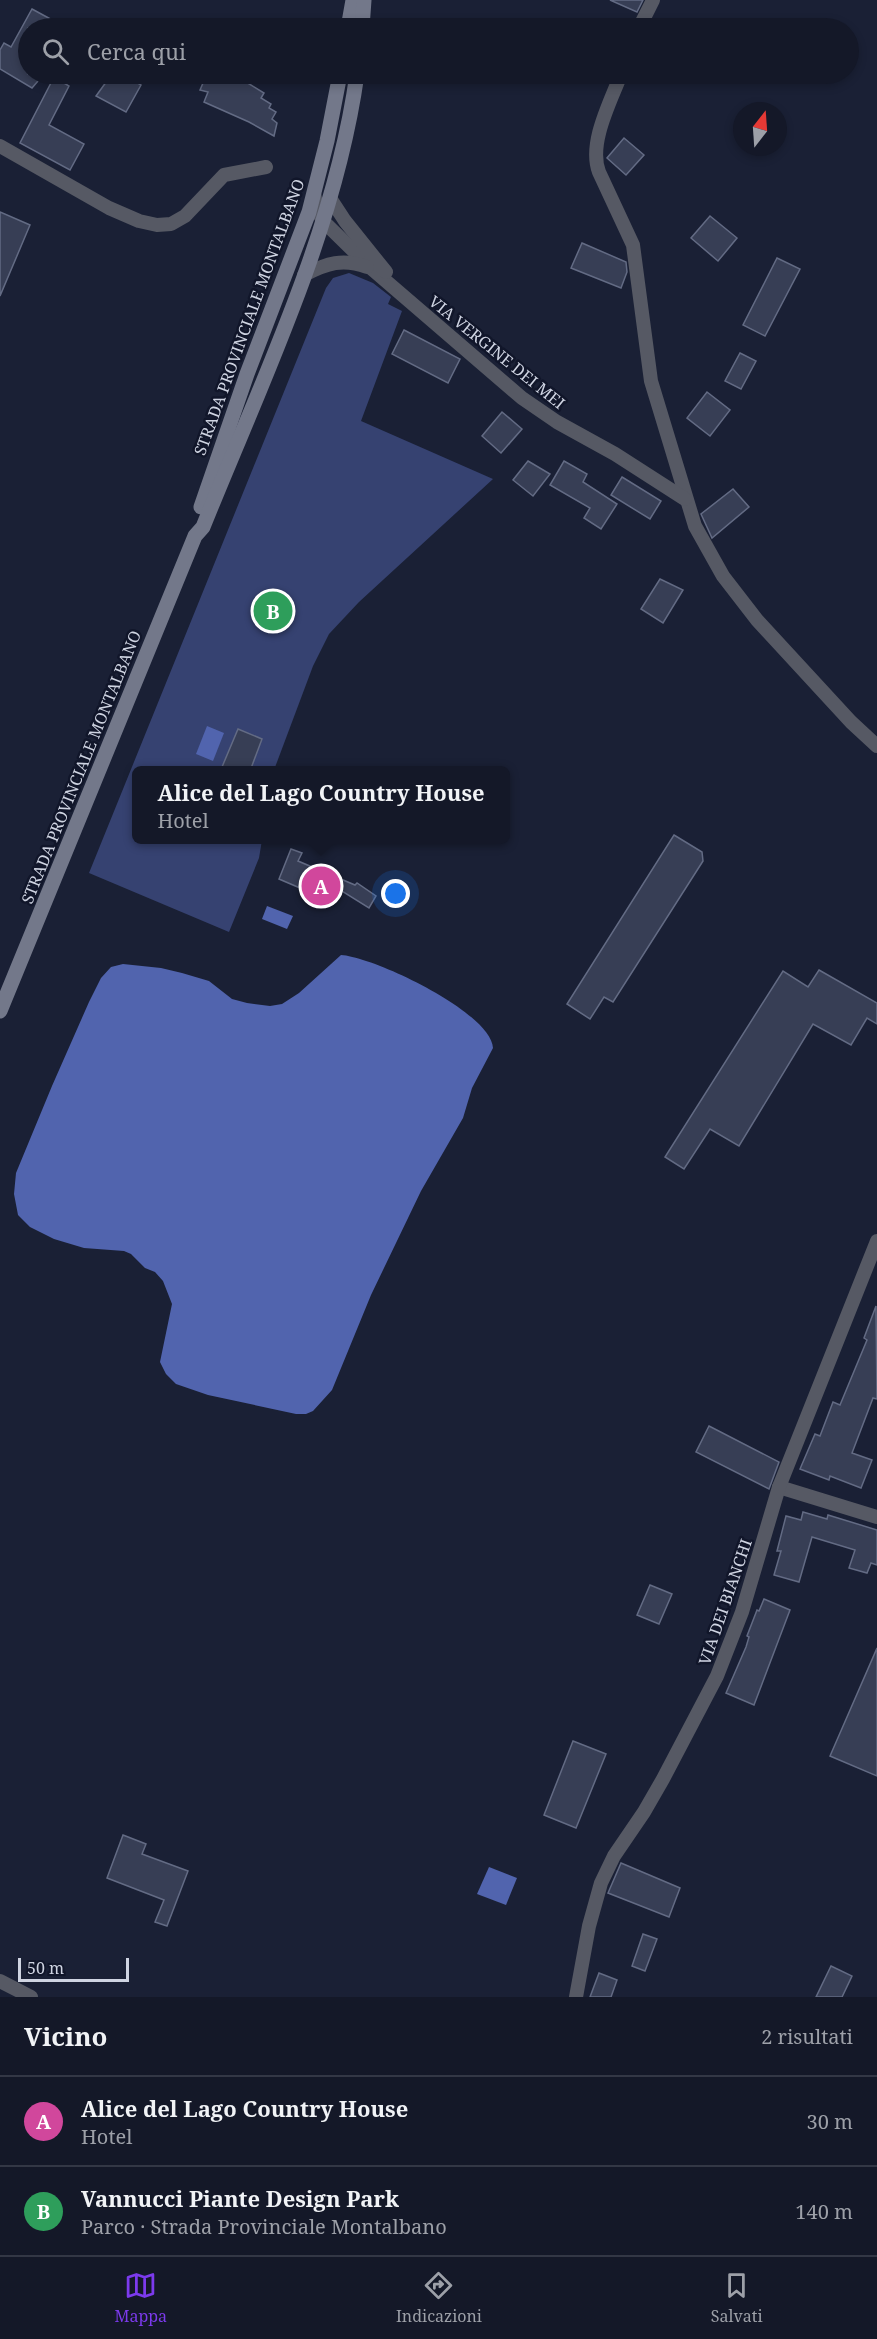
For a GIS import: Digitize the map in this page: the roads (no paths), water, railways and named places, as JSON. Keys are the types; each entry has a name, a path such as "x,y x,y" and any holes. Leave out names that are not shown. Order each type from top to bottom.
{"main road":[{"path":"350,18 353,0"},
{"path":"363,18 364,0"},
{"name":"STRADA PROVINCIALE MONTALBANO","path":"195,536 194,528 198,513 250,365 294,255 314,193 338,84"},
{"name":"STRADA PROVINCIALE MONTALBANO","path":"0,1011 195,536 203,527 304,275 330,198 355,84"}],"street":[{"path":"644,18 653,0"},
{"path":"617,84 599,134 596,160 633,245 651,381 691,519 708,552 736,595 836,705 877,746"},
{"path":"0,146 109,208 139,221 157,225 171,224 185,216 224,175 266,167"},
{"name":"VIA VERGINE DEI MEI","path":"314,193 317,210 323,221 372,269 535,408 685,499"},
{"name":"VIA VERGINE DEI MEI","path":"330,198 352,230 412,304"},
{"name":"VIA VERGINE DEI MEI","path":"304,275 335,262 357,263 372,269"},
{"name":"VIA DEI BIANCHI","path":"576,1997 589,1926 601,1882 614,1856 663,1779 717,1676 742,1612 779,1487 877,1241"},
{"path":"779,1487 877,1517"},
{"path":"0,1981 31,1997"}],"place":[{"name":"Vannucci Piante Design Park","path":"273,611"},
{"name":"Alice del Lago Country House","path":"321,886"}]}
